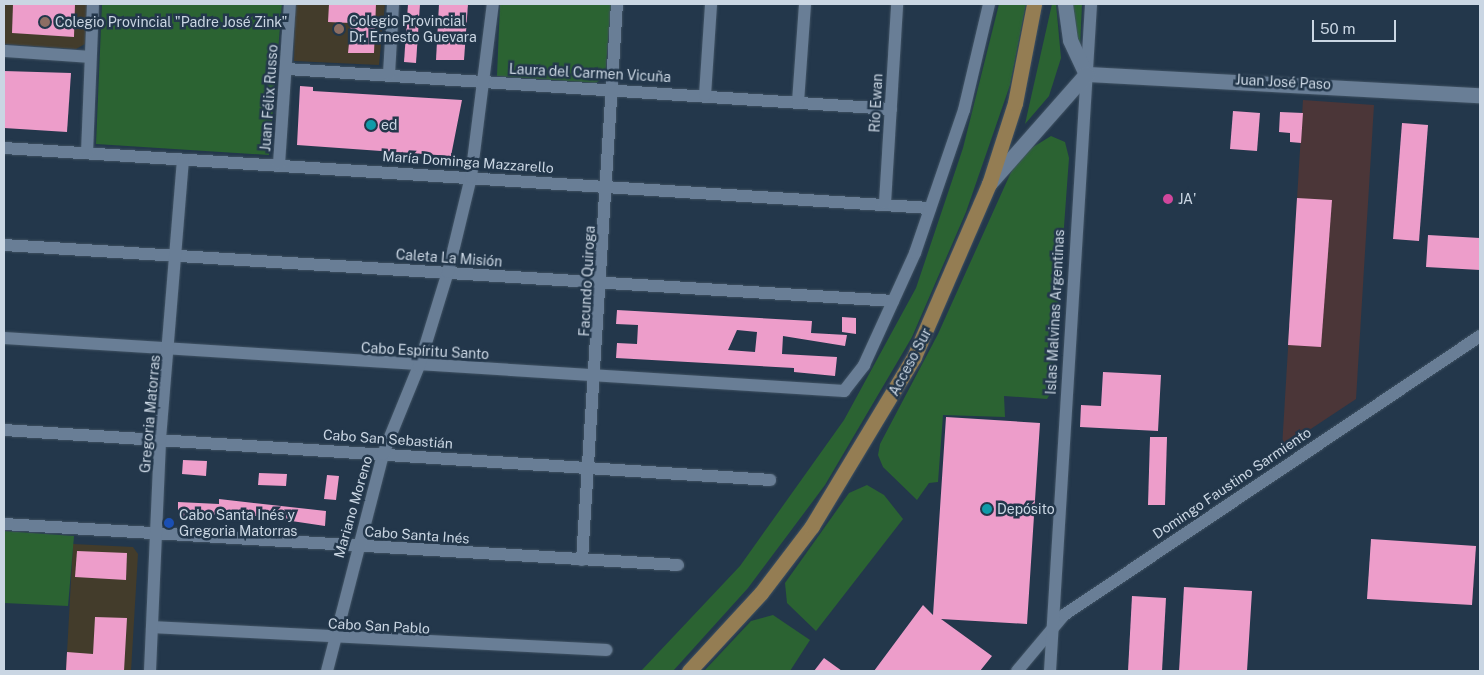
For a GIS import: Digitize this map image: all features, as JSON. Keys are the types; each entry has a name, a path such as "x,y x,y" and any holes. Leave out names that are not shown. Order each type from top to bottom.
{"main road":[{"name":"Acceso Sur","path":"690,671 786,562 861,452 937,311 989,184 1015,103 1034,4"}],"street":[{"path":"87,153 89,57 93,4"},
{"name":"Juan Félix Russo","path":"279,164 290,4"},
{"path":"389,74 393,4"},
{"name":"Mariano Moreno","path":"327,671 357,546 383,454 419,366 448,272 471,177 493,4"},
{"name":"Facundo Quiroga","path":"582,560 585,466 597,374 603,282 617,4"},
{"path":"705,95 711,4"},
{"path":"798,102 805,4"},
{"name":"Río Ewan","path":"885,203 897,4"},
{"path":"893,301 930,208 964,110 990,4"},
{"path":"989,184 1086,74 1070,40 1065,4"},
{"name":"Islas Malvinas Argentinas","path":"1050,671 1056,622 1052,610 1091,4"},
{"path":"4,51 89,57"},
{"name":"Laura del Carmen Vicuña","path":"287,69 389,74 891,109"},
{"name":"Juan José Paso","path":"1086,74 1480,95"},
{"name":"María Dominga Mazzarello","path":"4,148 885,203 930,208"},
{"name":"Gregoria Matorras","path":"150,671 158,534 160,439 171,349 183,160"},
{"name":"Caleta La Misión","path":"4,245 893,301"},
{"name":"Cabo Espíritu Santo","path":"4,338 419,366 597,374 844,391 864,365 893,301"},
{"name":"Domingo Faustino Sarmiento","path":"1017,671 1056,622 1480,336"},
{"name":"Cabo San Sebastián","path":"4,430 585,466 770,480"},
{"name":"Cabo Santa Inés","path":"4,524 678,565"},
{"name":"Cabo San Pablo","path":"152,627 333,640 606,650"}],"shaded area":[{"name":"Colegio Provincial \"Padre José Zink\"","path":"4,4 88,4 85,44 76,49 4,44"},
{"name":"Colegio Provincial Dr. Ernesto Guevara","path":"295,4 385,4 379,65 294,61"},
{"path":"1303,100 1374,105 1356,399 1282,448"},
{"path":"73,544 133,547 138,554 131,671 66,671"}],"green space":[{"path":"102,4 282,4 269,155 96,144"},
{"path":"500,4 611,4 605,78 595,83 497,76"},
{"path":"999,4 1026,4 1010,85 966,212 912,337 825,485 748,588 673,671 641,671 740,566 844,420 916,288 963,148"},
{"path":"1052,4 1056,4 1061,58 1049,96 1025,124"},
{"path":"1069,4 1082,4 1080,48"},
{"path":"1051,136 1065,142 1069,158 1052,391 1047,399 1004,396 1005,417 943,415 938,482 929,483 917,500 883,467 878,455 880,444 938,334 1012,170 1025,152"},
{"path":"867,485 884,495 903,519 816,631 787,603 785,583 849,493"},
{"path":"4,531 74,536 68,606 4,603"},
{"path":"773,615 810,640 790,671 704,671 751,621"}],"building":[{"path":"13,4 75,4 74,37 12,33"},
{"name":"Colegio Provincial Dr. Ernesto Guevara","path":"329,4 376,4 374,53 348,53 351,23 328,22"},
{"path":"408,4 420,4 416,63 404,62"},
{"path":"439,4 468,4 464,60 436,60"},
{"path":"4,71 71,73 67,132 4,128"},
{"path":"300,86 313,87 313,91 462,100 451,156 297,145"},
{"path":"1233,111 1260,113 1257,151 1230,149"},
{"path":"1280,112 1303,113 1301,143 1290,142 1290,133 1279,132"},
{"path":"1402,123 1428,125 1419,241 1393,239"},
{"path":"1297,198 1332,200 1321,347 1288,345"},
{"path":"1428,235 1480,238 1480,270 1426,267"},
{"path":"617,310 812,321 811,333 847,335 845,346 783,336 782,354 837,357 835,376 794,372 794,368 616,358 617,343 637,344 638,325 616,324","holes":["737,330 757,332 755,352 728,350"]},
{"path":"842,317 856,318 856,334 842,332"},
{"path":"1103,372 1161,375 1158,431 1080,427 1081,405 1101,406"},
{"name":"Depósito","path":"946,417 1040,423 1027,624 941,619 992,656 980,671 874,671 923,605 933,615"},
{"path":"1150,437 1167,437 1165,505 1148,505"},
{"path":"183,460 207,461 206,476 182,474"},
{"path":"259,473 287,474 286,486 258,485"},
{"path":"327,475 339,476 336,500 324,499"},
{"path":"219,499 326,511 325,526 258,516 178,518 178,502 219,504"},
{"path":"1371,539 1476,546 1472,605 1367,599"},
{"path":"77,551 127,553 126,580 75,577"},
{"path":"1184,587 1252,591 1247,671 1179,671"},
{"path":"1132,596 1166,598 1162,671 1128,671"},
{"path":"95,617 127,618 124,671 66,671 67,652 93,654"},
{"path":"824,658 842,671 814,671"}],"place":[{"name":"Colegio Provincial \"Padre José Zink\"","path":"45,22"},
{"name":"Colegio Provincial Dr. Ernesto Guevara","path":"339,29"},
{"name":"ed","path":"371,125"},
{"name":"JA'","path":"1168,199"},
{"name":"Depósito","path":"987,509"},
{"name":"Cabo Santa Inés y Gregoria Matorras","path":"169,523"}]}
